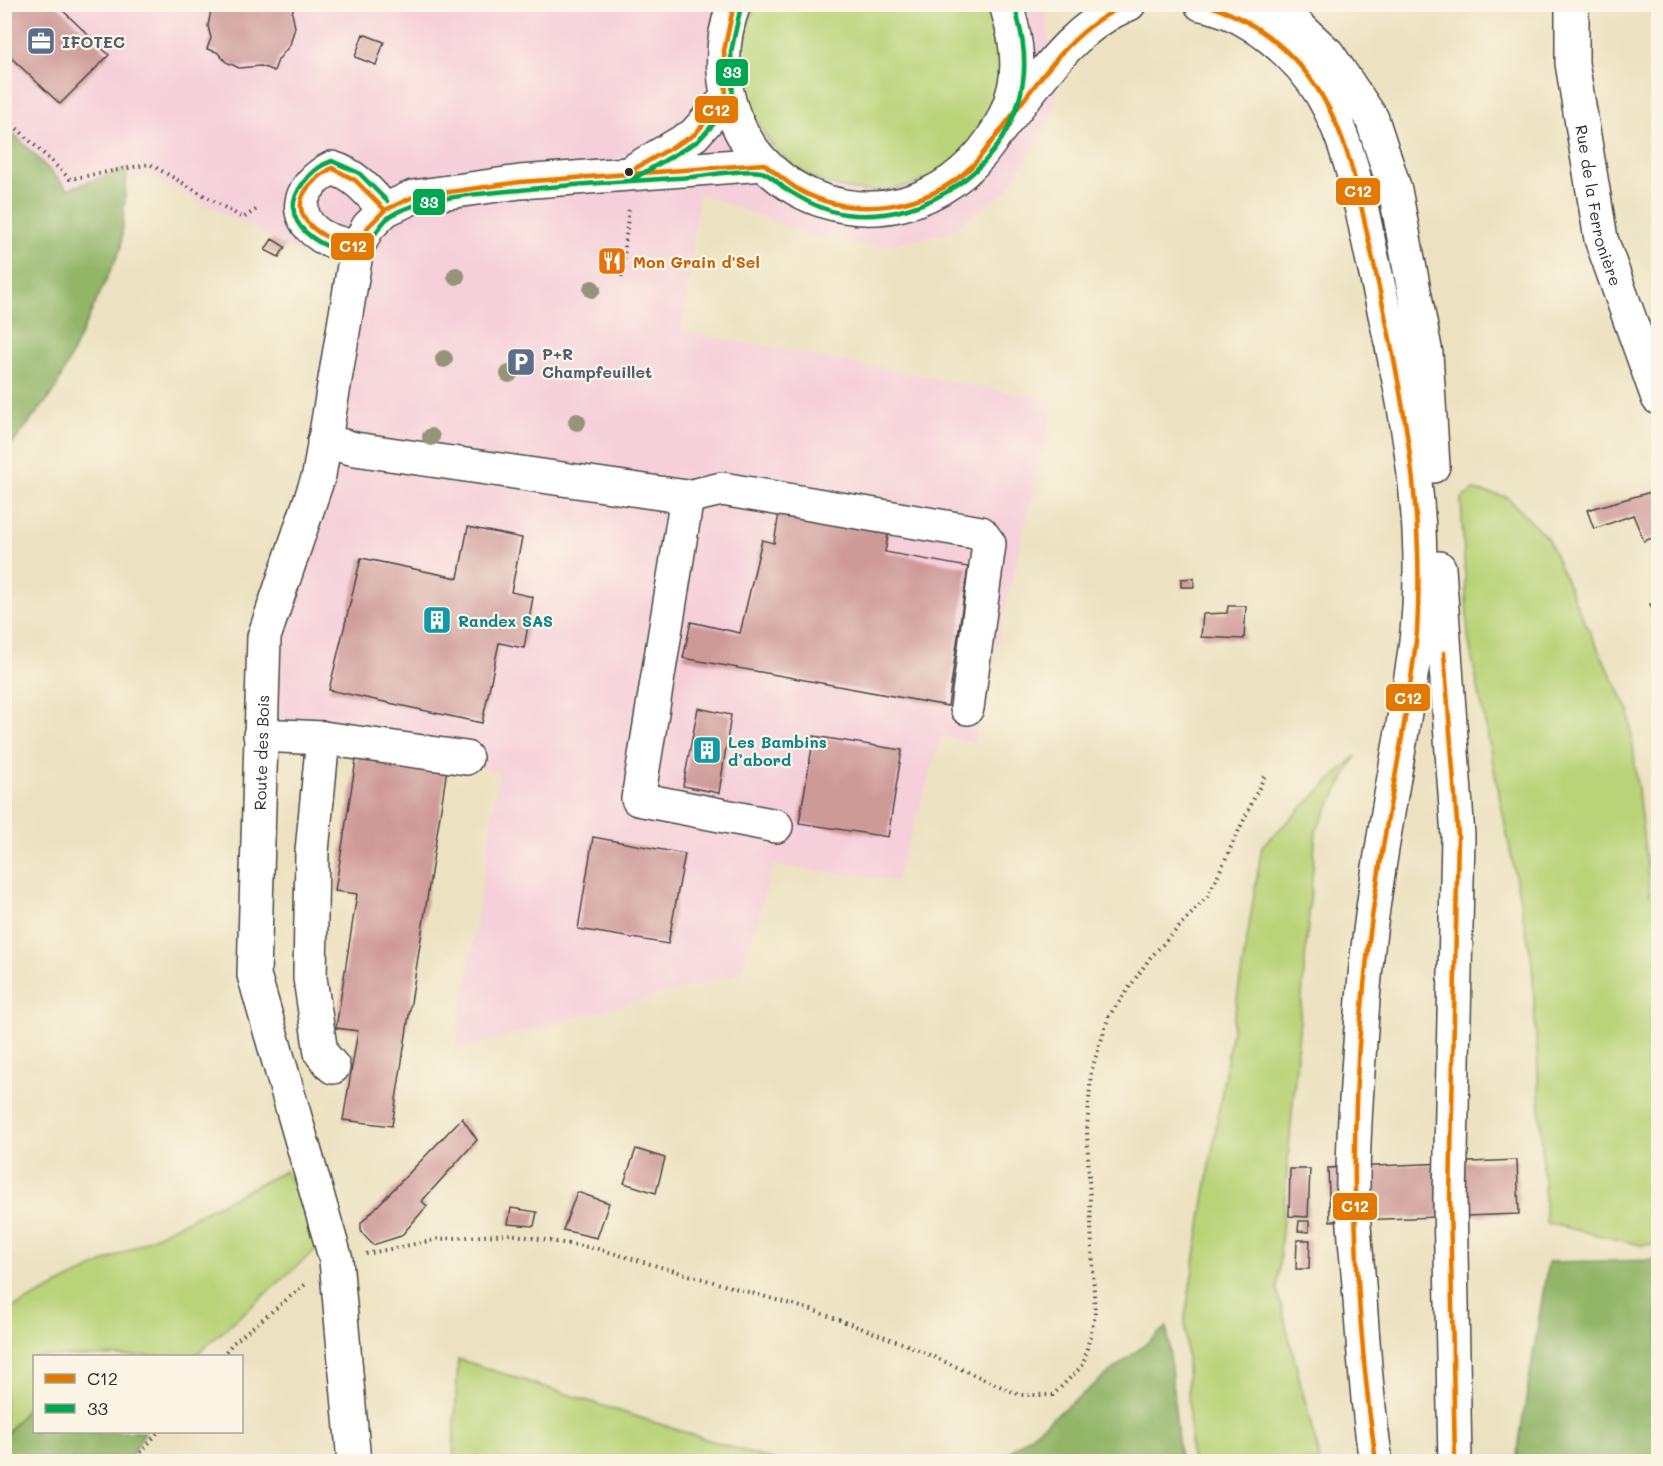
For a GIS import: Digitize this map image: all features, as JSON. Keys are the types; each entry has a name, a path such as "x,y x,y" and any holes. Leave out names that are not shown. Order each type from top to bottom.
{"main road":[{"path":"999,130 1015,88 1017,43 1006,4"},
{"path":"724,13 722,64 726,99 741,134 764,164 801,191 844,206 890,207 934,193 971,167 1064,50 1086,27 1110,12 1129,4"},
{"path":"1202,4 1213,6 1244,21 1274,42 1301,67 1339,129 1356,185 1398,370 1416,475 1420,560 1417,632 1371,930 1362,1010 1353,1199 1367,1401 1377,1461"},
{"path":"1263,4 1299,27 1328,54 1372,119 1395,190 1426,354 1446,698 1458,836 1450,1199 1455,1461"},
{"name":"Rue de la Ferronière","path":"1572,4 1572,63 1601,239 1659,398"},
{"path":"629,187 694,135 726,99"},
{"path":"386,210 360,182 347,172 332,168 310,185 302,198 301,212 308,226 323,238 357,248 368,227 386,210 413,197 470,187 629,187 764,164"},
{"name":"Route des Bois","path":"354,1461 336,1260 254,975 264,637 319,475 357,248"},
{"path":"324,441 356,449 687,497 722,489 981,533 989,544 967,708"},
{"path":"687,497 638,800 776,826"},
{"path":"260,735 323,738 466,758"},
{"path":"323,738 312,851 310,978 321,1053 333,1067"}],"path":[{"path":"4,116 70,179 150,164 243,218 259,208"},
{"path":"622,277 629,187"},
{"path":"223,1355 233,1343 336,1260 439,1239 510,1234 598,1249 815,1311 907,1345 1020,1395 1053,1395 1083,1365 1095,1316 1087,1131 1091,1072 1109,1016 1150,958 1208,896 1265,774"},
{"path":"134,1461 156,1433"}],"shaded area":[{"path":"4,5 1046,5 1056,109 1006,192 947,233 877,247 817,238 699,193 682,331 1054,401 974,743 942,736 896,881 774,865 741,973 456,1050 499,772 272,716 334,270 151,176 68,189 5,129","holes":["668,439 642,654 656,530"]}],"green space":[{"path":"757,5 987,5 997,30 1001,56 1000,75 987,121 962,155 928,179 888,190 847,189 807,175 774,147 751,106 747,94 743,68 744,42 751,16"},
{"path":"5,125 68,189 127,168 121,248 55,390 9,448 4,448"},
{"path":"1473,490 1507,497 1548,539 1578,608 1629,711 1650,896 1658,903 1658,1244 1641,1245 1546,1223 1532,961 1468,637 1461,499"},
{"path":"1356,756 1316,831 1277,1289 1320,1461 1191,1461 1185,1318 1262,846"},
{"path":"285,1171 329,1238 196,1355 33,1355 33,1405 29,1406 5,1435 5,1312"},
{"path":"1658,1260 1658,1461 1516,1461 1548,1262"},
{"path":"1167,1327 1180,1461 1001,1461 1002,1458"},
{"path":"458,1359 774,1461 453,1461"},
{"path":"33,1405 33,1433 144,1433 128,1461 5,1461 5,1436 29,1406"}],"building":[{"path":"4,4 56,4 109,55 60,104 4,51"},
{"path":"214,4 295,4 292,13 295,27 290,45 278,60 274,71 261,66 239,68 226,62 217,52 207,49 211,38 208,26"},
{"path":"363,34 384,42 376,65 355,57"},
{"path":"272,239 285,247 279,257 265,250"},
{"path":"1658,490 1658,536 1644,541 1633,515 1594,529 1587,510"},
{"path":"779,513 889,530 885,552 968,567 948,706 683,658 691,622 740,633 762,540 774,543"},
{"name":"Randex SAS","path":"468,527 522,538 511,592 533,597 524,648 499,643 482,723 329,690 361,558 458,578"},
{"path":"1194,578 1194,587 1181,587 1181,579"},
{"path":"1658,603 1658,621 1650,604"},
{"path":"1228,606 1246,606 1244,639 1201,637 1203,614 1227,613"},
{"name":"Les Bambins d’abord","path":"698,708 731,715 719,793 683,786"},
{"path":"814,736 902,750 888,837 799,823"},
{"path":"357,754 447,769 392,1126 343,1120 358,1031 336,1028 357,894 335,891"},
{"path":"593,837 685,854 668,944 578,929"},
{"path":"462,1118 477,1140 422,1201 427,1206 401,1236 373,1245 361,1232 361,1223"},
{"path":"636,1149 665,1158 656,1193 624,1183"},
{"path":"1517,1160 1519,1214 1330,1221 1328,1168"},
{"path":"1290,1169 1310,1169 1308,1217 1289,1216"},
{"path":"577,1192 609,1203 597,1238 563,1230"},
{"path":"511,1208 537,1212 534,1226 508,1224"},
{"path":"1299,1221 1309,1221 1309,1232 1298,1231"},
{"path":"1297,1240 1310,1240 1309,1269 1296,1269"}],"transit line":[{"name":"C12","path":"627,173 694,135 726,99 724,51 734,4"},
{"name":"33","path":"387,201 359,173 332,161 319,167 306,179 295,198 294,211 298,222 317,241 357,255 365,249 388,218 399,211 432,201 470,195 563,186 754,171 767,174 805,200 837,212 876,215 906,210 934,199 961,183 983,162 1002,138 1016,111 1024,71 1023,42 1014,4"},
{"name":"C12","path":"385,210 413,197 520,182 764,164 796,188 822,200 867,207 890,206 912,201 933,193 971,167 1055,60 1088,28 1128,4"},
{"name":"C12","path":"1203,4 1239,18 1271,38 1286,51 1311,80 1332,115 1348,155 1359,197 1393,353 1409,445 1417,537 1419,584 1417,632 1407,710 1374,902 1357,1072 1355,1137 1357,1267 1361,1332 1376,1462"},
{"name":"33","path":"633,179 698,141 733,103 731,52 741,6"},
{"name":"C12","path":"332,168 355,180 385,210 368,227 357,248 339,243 324,235 312,227 304,217 301,206 304,194 314,181 332,168"},
{"name":"C12","path":"1444,653 1458,836 1450,1199 1455,1462"}],"place":[{"name":"IFOTEC","path":"41,41"},
{"name":"Mon Grain d'Sel","path":"612,261"},
{"name":"P+R Champfeuillet","path":"521,362"},
{"name":"Randex SAS","path":"437,620"},
{"name":"Les Bambins d’abord","path":"707,750"}]}
